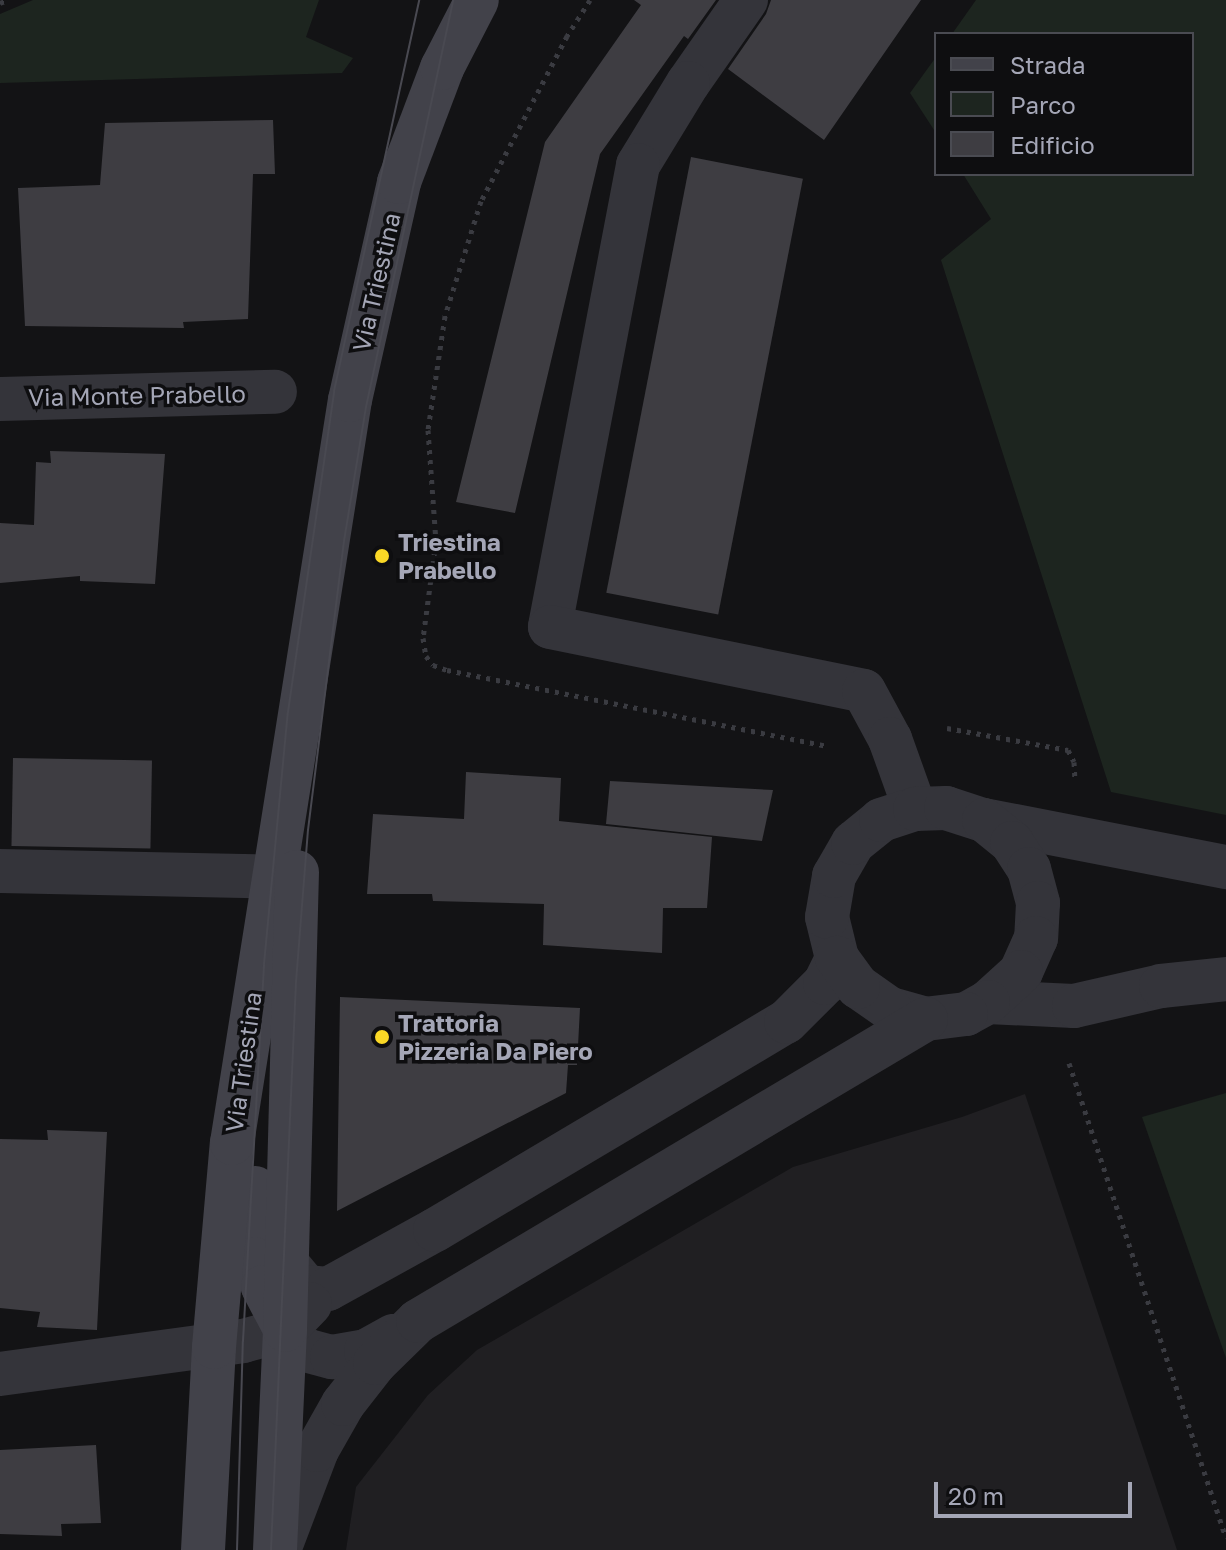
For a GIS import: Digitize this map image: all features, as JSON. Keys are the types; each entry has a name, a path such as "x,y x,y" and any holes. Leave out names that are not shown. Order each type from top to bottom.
{"street":[{"path":"746,0 688,83 638,165 550,627 864,691 885,726 915,809"},
{"name":"Via Triestina","path":"203,1550 214,1347 232,1143 248,1027 284,876 321,579 350,400 390,216 419,124 473,4"},
{"name":"Via Monte Prabello","path":"0,399 275,392"},
{"path":"984,820 1012,843 1029,869 1038,903 1036,938 1021,972 988,1002 966,1014 926,1019 890,1009 858,987 837,958 827,917 834,876 853,843 881,820 915,809 946,808 984,820 1226,867"},
{"path":"0,871 284,876"},
{"name":"Via Triestina","path":"277,1550 287,1264 284,876"},
{"path":"0,1374 214,1347 285,1330 323,1291 435,1230 786,1022 825,983 837,958"},
{"path":"988,1002 1074,1006 1161,986 1226,979"},
{"path":"248,1027 247,1056 259,1122 252,1247 257,1274 285,1330 311,1352 345,1357 366,1351 418,1321 926,1019"},
{"path":"287,1264 306,1287 323,1291"},
{"path":"277,1550 317,1450 343,1404 375,1363 418,1321"}],"path":[{"path":"0,3 8,0"},
{"path":"954,726 1068,750 1074,762 1075,781"},
{"path":"1069,1063 1226,1538"}],"shaded area":[{"path":"1025,1094 1177,1550 346,1550 356,1487 428,1395 477,1350 793,1167 962,1117"}],"green space":[{"path":"33,0 319,0 306,37 353,58 342,73 0,83 0,14"},
{"path":"976,0 1226,0 1226,815 1111,792 941,260 991,219 964,176 1194,176 1194,32 953,32"},
{"path":"934,60 934,130 910,93"},
{"path":"1226,1093 1226,1358 1142,1117"}],"building":[{"path":"634,0 716,0 688,39 684,36 600,154 515,513 456,502 545,142 641,5"},
{"path":"771,0 921,0 824,140 728,69 766,14"},
{"path":"273,120 275,174 253,174 248,319 183,322 184,328 25,326 18,188 100,185 105,123"},
{"path":"691,157 803,179 718,615 606,593"},
{"path":"50,451 165,454 155,584 80,581 80,576 0,583 0,523 34,525 36,462 51,463"},
{"path":"13,758 152,760 150,848 11,846"},
{"path":"466,772 561,778 559,821 712,837 707,908 663,908 662,953 543,945 544,904 433,901 432,894 367,894 373,814 464,819"},
{"path":"610,781 773,790 762,841 606,824"},
{"path":"340,997 580,1008 577,1065 568,1065 566,1093 337,1211"},
{"path":"47,1130 107,1132 97,1330 37,1327 40,1312 0,1308 0,1139 48,1140"},
{"path":"96,1445 101,1523 61,1524 62,1536 0,1534 0,1450"}],"tram line":[{"path":"237,1550 243,1341 264,964 288,712 334,391 419,0"},
{"path":"271,1550 296,982 308,830 344,541 366,407 453,0"}],"place":[{"name":"Triestina Prabello","path":"382,556"},
{"name":"Trattoria Pizzeria Da Piero","path":"382,1037"}]}
